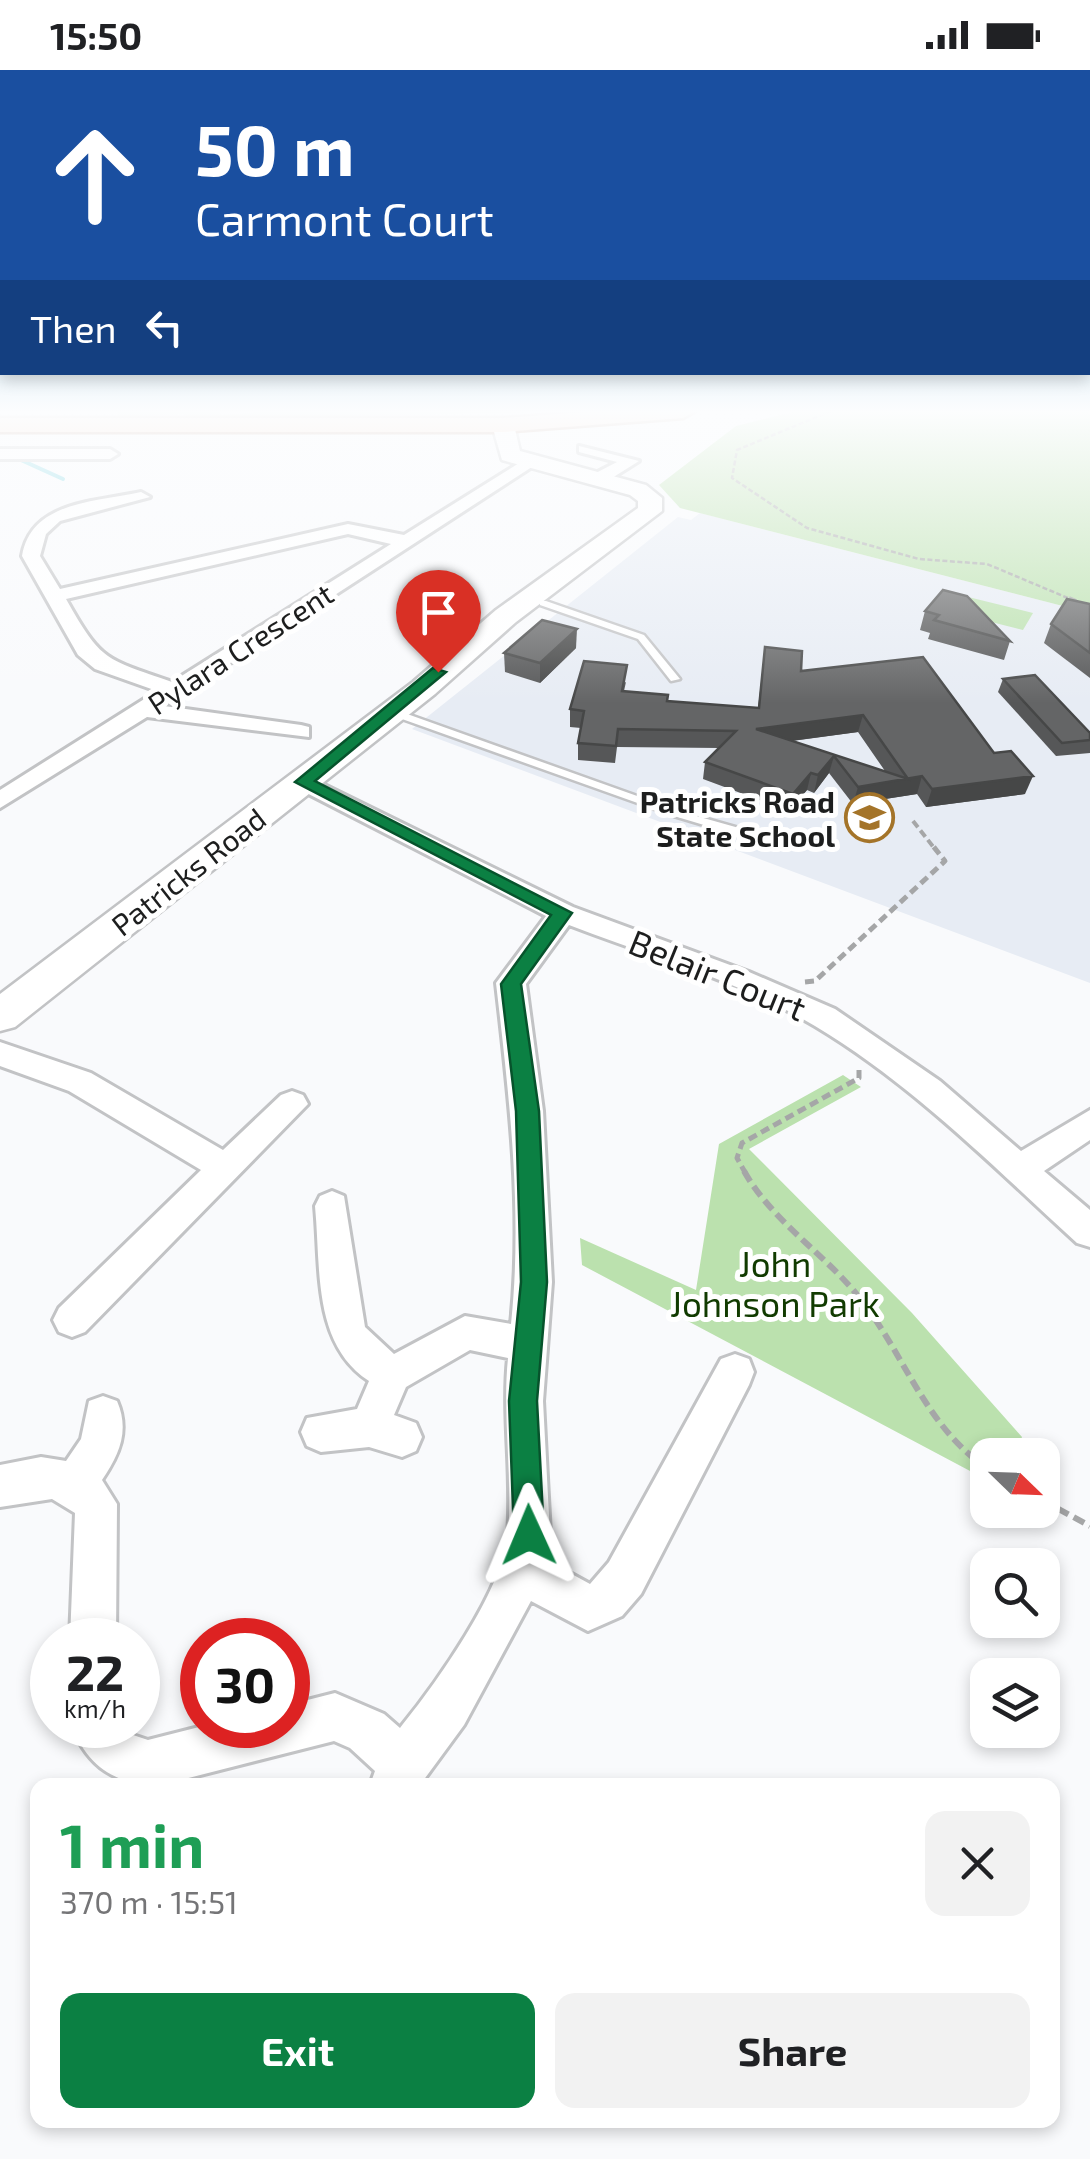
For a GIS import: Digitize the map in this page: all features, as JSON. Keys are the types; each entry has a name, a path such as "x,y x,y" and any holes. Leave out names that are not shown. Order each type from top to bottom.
{"main road":[{"name":"Patricks Road","path":"0,1016 424,688 506,616 604,547 650,508"},
{"name":"Patricks Road","path":"424,688 450,676 543,603 604,547"}],"street":[{"path":"85,508 43,524 32,541 31,556 85,651 104,664 175,690"},
{"name":"Pylara Crescent","path":"0,801 457,508"},
{"path":"55,596 348,529 405,541"},
{"path":"144,710 300,732"},
{"path":"0,774 26,784"},
{"name":"Belair Court","path":"304,782 563,913 788,998 870,1047 929,1090 1090,1232"},
{"path":"113,1748 118,1755 148,1764 335,1718 368,1731 398,1774 447,1708 522,1571 529,1535 523,1401 534,1282 527,1111 511,984 563,913"},
{"path":"0,1054 80,1082 226,1168"},
{"path":"72,1320 292,1104"},
{"path":"1019,1170 1090,1122"},
{"path":"332,1206 347,1334 367,1358 392,1374"},
{"path":"392,1374 416,1366 462,1334 474,1332 528,1346"},
{"path":"522,1571 588,1610 606,1600 625,1578 735,1372"},
{"path":"320,1432 386,1432 392,1374"},
{"path":"76,1482 101,1446 103,1414"},
{"path":"0,1486 46,1477 76,1482 96,1504 93,1618"}],"lane":[{"path":"543,603 642,637 675,679"},
{"path":"392,712 678,814 771,841 807,838"}],"path":[{"path":"777,508 806,528 919,558 987,564 1090,605"},
{"path":"815,982 944,861 914,822"},
{"path":"870,1047 858,1061 859,1078 742,1144 736,1158 788,1224 855,1292 924,1403 958,1448 970,1457"},
{"path":"1060,1510 1090,1526"}],"shaded area":[{"name":"Patricks Road State School","path":"700,513 1090,613 1090,983 412,729 678,517 691,520"}],"green space":[{"path":"682,508 1090,508 1090,613"},
{"path":"948,592 1033,613 1023,630 936,608"},
{"name":"John Johnson Park","path":"843,1075 861,1087 749,1149 912,1313 1022,1438 970,1438 970,1471 582,1265 580,1238 696,1290 719,1144"}],"building":[{"path":"943,590 967,596 1010,641 934,620 939,615 925,611"},
{"path":"1067,599 1090,604 1090,653 1051,624"},
{"path":"542,620 577,629 540,663 504,653"},
{"path":"765,647 802,651 801,671 923,657 994,753 1011,751 1033,776 932,789 922,776 908,778 863,715 756,729 907,779 858,787 834,756 818,775 811,773 793,794 705,762 736,731 618,729 616,746 578,743 584,711 570,709 584,661 627,665 622,691 668,695 667,701 759,708"},
{"path":"1035,675 1090,733 1090,740 1062,743 1003,679"}],"place":[{"name":"Patricks Road State School","path":"870,818"}],"route":[{"path":"438,672 424,688 304,782 563,913 511,984 527,1111 534,1282 523,1401 529,1535"}]}
